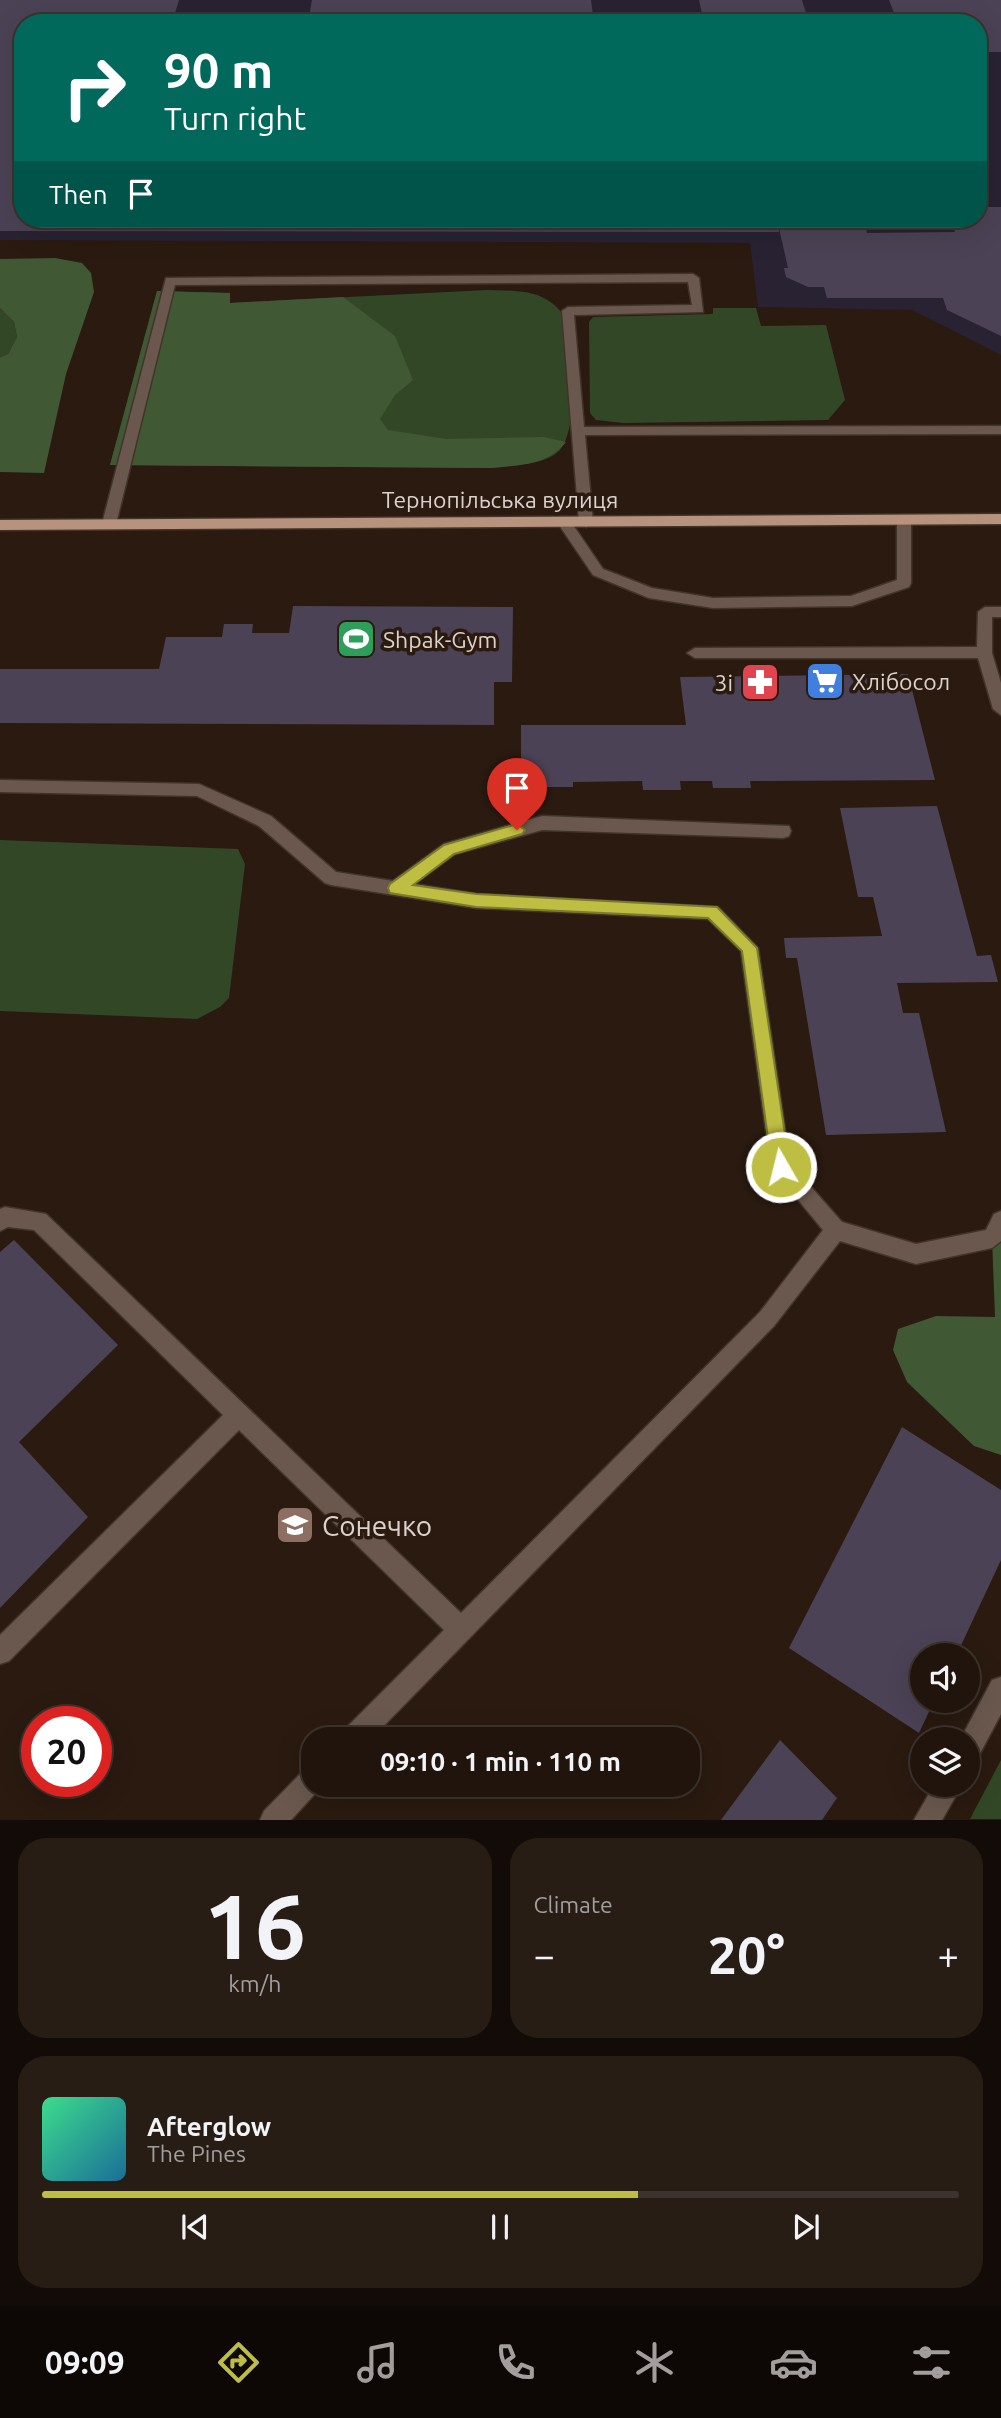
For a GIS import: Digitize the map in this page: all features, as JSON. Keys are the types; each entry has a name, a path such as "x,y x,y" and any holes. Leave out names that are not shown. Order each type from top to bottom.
{"main road":[{"name":"Тернопільська вулиця","path":"0,525 1001,519"}],"lane":[{"path":"109,524 170,281 566,296 699,309 693,278 566,296"},
{"path":"566,296 586,522"},
{"path":"579,431 1001,430"},
{"path":"564,522 598,572 649,593 713,603 852,601 904,583 904,520"},
{"path":"1001,612 985,612 984,653 1001,709"},
{"path":"695,653 984,653"},
{"path":"0,786 199,789 265,821 331,878 476,901 712,912 749,948 781,1167 836,1230 916,1254 992,1238 1001,1221"},
{"path":"396,888 450,849 542,823 783,831"},
{"path":"0,1221 5,1217 39,1221 461,1630"},
{"path":"365,1727 767,1319 836,1230"},
{"path":"0,1652 239,1415"},
{"path":"980,1728 1001,1689"},
{"path":"273,1819 301,1791"},
{"path":"927,1819 941,1797"}],"shaded area":[{"path":"0,0 1001,0 1001,355 912,310 758,307 750,243 0,240"}],"green space":[{"path":"55,258 82,263 91,273 94,292 66,374 44,473 0,472 0,357 8,354 17,337 14,322 0,308 0,259"},
{"path":"487,290 524,292 544,298 553,304 569,324 571,414 563,446 547,459 490,468 110,465 157,291 230,293 230,303"},
{"path":"157,291 230,293 230,303 343,297 395,336 413,380 395,395 380,419 388,430 446,439 544,437 566,442 541,460 490,468 110,465"},
{"path":"0,308 14,322 17,337 8,354 0,357"},
{"path":"713,308 756,308 761,326 826,325 845,400 828,420 623,423 596,420 590,413 589,322 593,317 713,314"},
{"path":"0,840 238,849 245,864 229,998 220,1007 197,1019 0,1011"},
{"path":"992,1238 1001,1238 1001,1455 974,1446 907,1382 893,1350 898,1329 936,1316 995,1317"},
{"path":"1001,1760 1001,1819 970,1819"}],"building":[{"path":"0,0 179,0 175,14 14,14 14,228 778,228 779,232 0,231"},
{"path":"312,0 591,0 593,14 310,14"},
{"path":"699,0 802,0 806,14 702,14"},
{"path":"889,0 1001,0 1001,52 987,52 987,14 894,14"},
{"path":"987,207 1001,207 1001,336 947,310 943,298 827,298 824,287 808,287 786,277 784,268 788,268 779,228 866,228 867,233 955,232 954,228 987,228"},
{"path":"293,606 513,607 512,682 494,682 494,725 0,723 0,669 159,669 166,637 222,637 224,624 253,624 252,633 289,633"},
{"path":"908,674 935,780 750,781 751,788 713,788 712,781 680,781 681,790 643,790 642,781 573,782 573,787 541,787 541,781 521,781 521,725 686,725 680,677"},
{"path":"937,806 977,956 991,955 998,982 897,983 903,1013 919,1013 946,1132 826,1135 797,958 786,958 784,938 882,936 873,897 858,897 840,808"},
{"path":"14,1240 118,1345 19,1442 88,1517 0,1608 0,1252"},
{"path":"902,1427 1001,1490 1001,1560 962,1643 910,1643 910,1713 928,1713 922,1727 910,1727 789,1648"},
{"path":"780,1740 837,1798 822,1820 721,1820"}],"place":[{"name":"Shpak-Gym","path":"356,639"},
{"name":"Хлібосол","path":"825,681"},
{"name":"3і","path":"760,682"},
{"name":"Сонечко","path":"295,1525"}],"route":[{"path":"517,830 450,849 396,888 476,901 712,912 749,948 781,1167"}]}
